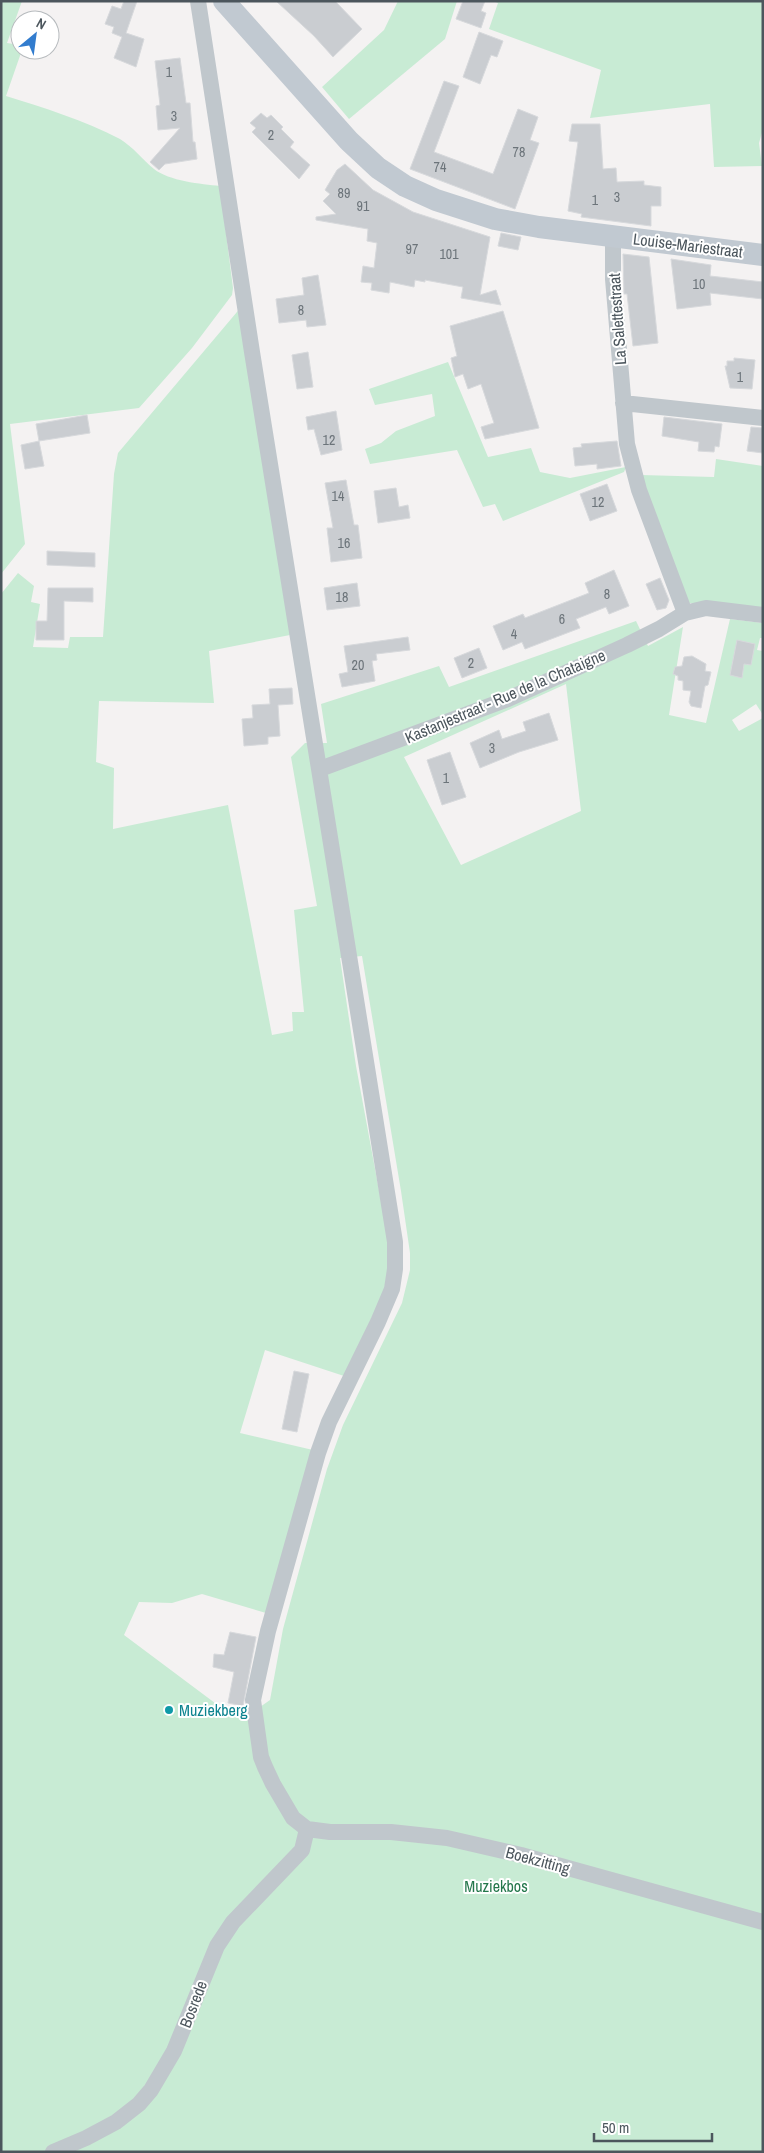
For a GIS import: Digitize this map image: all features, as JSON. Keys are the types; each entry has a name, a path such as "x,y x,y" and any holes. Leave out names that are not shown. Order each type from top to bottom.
{"main road":[{"name":"Louise-Mariestraat","path":"224,1 345,137 378,168 405,186 451,205 496,219 558,229 763,254"}],"street":[{"path":"198,1 252,352 395,1242 395,1269 392,1288 378,1322 329,1422 318,1454 268,1631 253,1700 261,1757 265,1767 293,1818 308,1829"},
{"name":"La Salettestraat","path":"612,236 613,280 625,426 630,463 685,612"},
{"path":"623,403 763,418"},
{"name":"Kastanjestraat - Rue de la Chataigne","path":"320,769 508,699 628,645 659,629 685,612 706,608 763,615"},
{"name":"Boekzitting","path":"308,1829 330,1832 390,1832 447,1838 512,1853 763,1922"},
{"name":"Bosrede","path":"53,2152 86,2138 116,2122 139,2104 151,2090 174,2051 217,1946 238,1917 302,1850 308,1829"}],"green space":[{"path":"1,1 22,1 19,10 10,10 10,35 7,43 10,43 10,60 19,60 6,96 64,115 120,139 160,173 186,181 220,186 233,288 232,295 192,348 139,408 10,424 25,544 1,574"},
{"path":"398,1 457,1 445,39 349,119 322,87 384,30"},
{"path":"493,1 763,1 763,129 759,143 762,166 714,167 710,104 590,118 601,70 489,29 498,3"},
{"name":"Muziekbos","path":"242,306 290,635 209,651 214,703 99,701 96,762 114,768 113,829 228,805 272,1035 293,1031 292,1012 304,1012 294,910 317,906 291,757 305,743 327,743 321,704 439,666 449,687 636,621 648,646 683,627 669,715 706,723 730,619 763,623 763,638 760,638 757,650 763,651 763,715 756,704 732,720 739,731 763,718 763,2152 1,2152 1,594 18,573 34,586 31,602 40,604 33,647 68,648 70,637 103,637 114,474 118,453","holes":["566,684 581,811 461,865 404,757","362,956 401,1191 410,1253 410,1270 402,1303 343,1425 327,1469 283,1629 270,1700 243,1719 231,1715 124,1635 139,1602 172,1603 202,1594 266,1613 313,1450 240,1433 265,1350 344,1376 385,1290 389,1267 388,1239 356,1066 340,958"]},
{"path":"448,362 488,457 531,448 540,472 570,478 626,467 624,472 503,521 495,504 483,507 457,450 370,464 365,449 381,443 396,431 435,416 432,394 375,405 369,389"},
{"path":"716,459 763,466 763,609 689,603 641,475 714,477"}],"building":[{"path":"124,1 137,1 126,33 144,39 136,67 114,58 122,37 112,33 114,27 105,24 112,6 121,9"},
{"path":"276,1 335,1 362,29 333,57 314,36"},
{"path":"463,1 485,1 481,11 486,13 481,28 456,19"},
{"path":"479,32 503,41 497,57 491,55 480,84 463,77"},
{"path":"180,58 186,103 190,103 193,142 195,142 197,159 165,164 159,170 150,162 180,128 158,130 156,106 160,105 155,61"},
{"path":"444,81 459,86 434,152 493,174 518,109 538,117 530,140 539,143 515,209 410,169"},
{"path":"261,113 267,118 271,115 283,127 281,129 294,142 290,147 310,165 299,179 252,132 256,128 250,123"},
{"path":"572,124 600,124 603,169 616,168 617,182 644,181 644,185 661,187 661,206 651,206 651,226 581,217 582,214 568,211 578,142 569,141"},
{"path":"345,164 373,190 413,212 490,237 480,295 496,290 501,305 461,298 463,287 425,280 425,282 415,280 414,287 390,282 389,293 371,290 372,283 361,282 363,266 374,268 377,243 367,241 368,229 316,220 316,217 336,214 323,201 330,194 325,190 337,170"},
{"path":"501,233 521,237 518,250 498,246"},
{"path":"623,254 649,257 658,343 633,346 627,294 624,294"},
{"path":"671,259 711,265 710,276 763,282 763,299 710,293 711,305 677,309"},
{"path":"318,275 326,325 307,327 306,320 279,323 276,299 304,295 302,278"},
{"path":"503,311 539,428 485,439 481,427 494,423 481,384 468,389 463,374 455,377 451,358 457,356 450,326"},
{"path":"308,352 313,387 297,389 292,355"},
{"path":"734,358 755,360 752,389 730,388 725,366 727,366 727,361 734,361"},
{"path":"336,411 342,450 321,455 314,429 308,430 306,417"},
{"path":"87,415 90,433 39,441 36,424"},
{"path":"664,417 722,424 719,447 715,446 714,452 698,451 699,442 662,436"},
{"path":"751,427 763,428 763,453 747,451"},
{"path":"39,441 44,466 25,469 21,445"},
{"path":"617,441 621,466 597,469 597,464 575,466 573,448 582,447 581,444"},
{"path":"346,480 354,525 358,525 362,558 331,562 327,528 333,528 325,483"},
{"path":"607,484 617,511 590,521 580,494"},
{"path":"396,488 399,507 408,505 410,518 378,523 374,491"},
{"path":"47,551 95,553 95,567 47,565"},
{"path":"614,570 629,606 609,614 606,607 576,619 580,628 525,649 522,642 503,650 493,626 523,614 525,618 589,593 585,583"},
{"path":"660,578 669,600 666,608 657,610 646,584"},
{"path":"357,583 360,606 327,610 324,588"},
{"path":"48,588 93,588 93,602 64,601 64,640 36,640 36,621 47,621"},
{"path":"408,637 410,650 376,654 377,660 372,661 375,681 342,687 339,674 348,672 344,646"},
{"path":"737,640 755,644 751,665 744,664 742,678 730,675"},
{"path":"479,648 487,668 462,678 454,658"},
{"path":"692,656 706,664 705,671 711,672 708,685 705,686 701,708 691,706 689,702 691,691 683,690 683,681 678,680 678,676 673,674 675,667 682,666 684,657"},
{"path":"292,688 293,704 278,705 280,736 268,737 268,744 244,746 242,719 253,718 252,705 270,704 269,689"},
{"path":"549,713 558,740 519,752 480,768 470,743 499,730 502,739 526,731 523,722"},
{"path":"450,752 466,797 442,805 427,760"},
{"path":"294,1371 309,1374 297,1432 282,1429"},
{"path":"230,1632 256,1637 243,1706 228,1703 234,1672 213,1667 214,1654 224,1655"}],"place":[{"name":"Muziekberg","path":"169,1710"}]}
